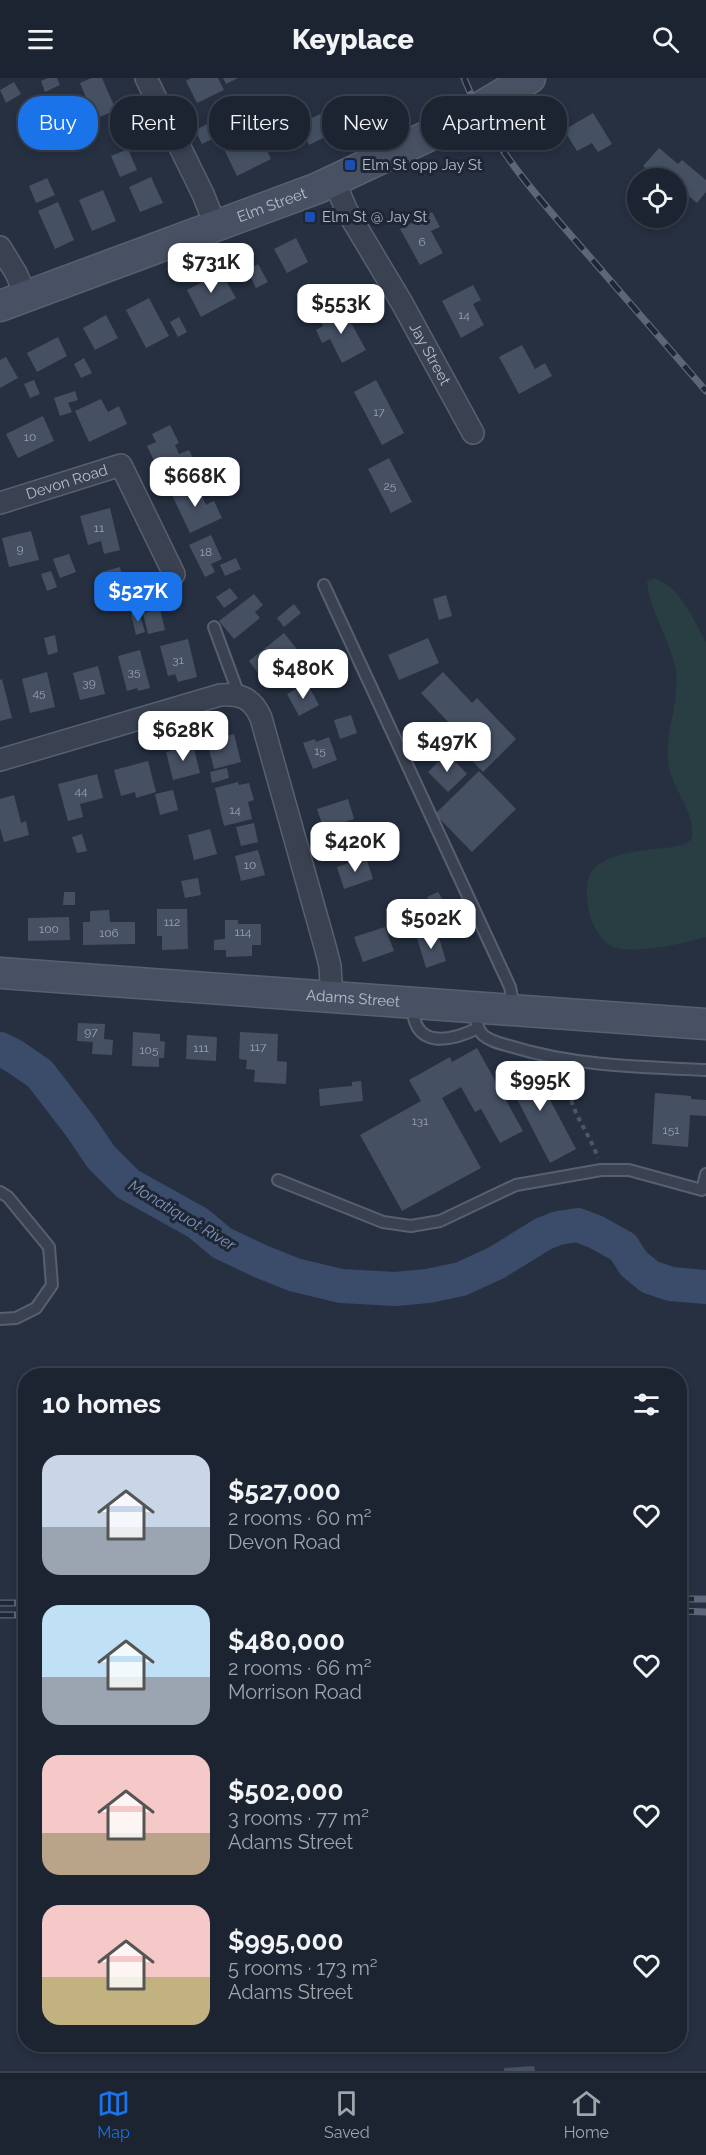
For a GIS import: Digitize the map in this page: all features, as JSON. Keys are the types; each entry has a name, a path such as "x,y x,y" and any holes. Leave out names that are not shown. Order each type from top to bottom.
{"street":[{"path":"146,78 203,194 216,227"},
{"name":"Elm Street","path":"13,301 334,181 443,129 530,78"},
{"name":"Jay Street","path":"334,181 347,211 402,303 473,433"},
{"path":"0,247 16,273 13,301"},
{"name":"Devon Road","path":"0,503 121,465 174,574"},
{"path":"0,760 220,695 239,695 253,703 261,718 326,950 333,998"},
{"name":"Adams Street","path":"0,973 414,1004 477,1018 514,1011 706,1024"}],"lane":[{"path":"324,585 510,987 514,1011"},
{"path":"214,627 239,695"},
{"path":"477,1018 482,1034 493,1041 537,1054 569,1061 706,1070"},
{"path":"278,1180 383,1222 411,1227 431,1225 516,1185 601,1170 629,1170 702,1190 706,1174"},
{"path":"0,1192 8,1197 49,1247 52,1285 36,1308 16,1318 0,1319"}],"path":[{"path":"569,1061 567,1079 569,1096 596,1151 601,1170"}],"green space":[{"path":"654,578 679,596 706,642 706,937 658,948 631,950 611,946 596,929 588,907 588,879 592,871 600,864 622,854 683,845 691,840 692,831 688,813 669,768 668,744 677,684 670,649 649,593 647,581"}],"building":[{"path":"57,78 60,85 45,92 41,81"},
{"path":"91,78 102,78 110,96 110,113 98,118 98,96 85,96 80,83"},
{"path":"191,78 218,78 224,90 197,103 197,96 194,96 186,81"},
{"path":"223,78 238,78 226,84"},
{"path":"14,82 21,94 6,103 0,90"},
{"path":"322,113 322,138 310,144 310,119"},
{"path":"593,113 612,144 598,152 592,143 577,151 567,135 567,128"},
{"path":"209,123 209,141 202,144 197,129"},
{"path":"659,148 678,164 682,160 706,180 706,192 697,203 687,194 687,168 646,168 643,166"},
{"path":"128,150 137,170 120,177 111,156"},
{"path":"224,150 267,150 271,159 237,176"},
{"path":"151,177 163,203 140,212 129,187"},
{"path":"47,178 55,195 36,203 29,186"},
{"path":"103,190 116,221 92,231 79,200"},
{"path":"58,202 74,240 55,249 38,211"},
{"path":"432,212 440,227 431,231 443,253 420,265 400,229"},
{"path":"296,238 308,262 287,273 274,249"},
{"path":"258,264 268,282 256,288 247,270"},
{"path":"221,272 236,298 201,317 187,290"},
{"path":"473,285 481,300 473,304 484,325 461,338 442,301"},
{"path":"149,298 169,336 146,348 126,310"},
{"path":"343,308 366,350 342,363 330,339 322,343 316,330 323,326 320,321"},
{"path":"106,315 118,338 95,350 83,328"},
{"path":"179,317 187,332 178,337 170,322"},
{"path":"58,337 67,356 37,372 27,353"},
{"path":"522,345 535,369 545,363 552,376 519,394 499,357"},
{"path":"6,357 18,378 0,388 0,360"},
{"path":"84,358 92,373 81,378 74,364"},
{"path":"34,380 40,394 30,398 24,384"},
{"path":"376,380 404,433 382,445 354,392"},
{"path":"75,391 78,400 68,403 72,412 60,416 54,398"},
{"path":"101,399 108,412 119,406 127,424 89,442 75,411"},
{"path":"43,416 54,441 18,458 6,434"},
{"path":"170,425 179,443 175,445 179,454 189,450 198,468 165,483 147,446 156,442 152,434"},
{"path":"389,458 412,502 391,513 368,469"},
{"path":"195,481 206,505 214,501 222,518 190,533 171,493"},
{"path":"110,508 120,550 104,554 101,541 88,545 80,516"},
{"path":"31,531 39,560 9,567 2,538"},
{"path":"211,535 222,559 211,564 215,572 205,577 189,545"},
{"path":"69,554 76,572 60,578 53,559"},
{"path":"236,558 241,569 225,576 220,565"},
{"path":"120,567 123,580 135,577 141,601 118,606 114,589 106,591 101,572"},
{"path":"51,571 57,587 47,591 41,574"},
{"path":"230,588 238,598 224,608 216,597"},
{"path":"254,594 263,605 255,612 260,618 234,639 219,621"},
{"path":"446,595 452,616 439,620 433,599"},
{"path":"294,604 301,613 284,627 277,618"},
{"path":"160,609 165,630 148,634 143,613"},
{"path":"139,612 145,632 136,635 131,614"},
{"path":"284,633 300,653 264,681 249,661"},
{"path":"55,635 58,652 48,655 44,638"},
{"path":"428,638 439,663 399,680 388,655"},
{"path":"188,639 197,677 178,682 175,674 168,676 160,646"},
{"path":"140,650 150,688 127,691 118,656"},
{"path":"329,663 333,673 316,680 312,670"},
{"path":"98,666 105,694 80,700 73,673"},
{"path":"47,672 55,707 30,713 22,679"},
{"path":"443,672 472,703 477,698 516,739 483,772 443,731 450,724 421,693"},
{"path":"2,679 12,718 0,721 0,680"},
{"path":"307,683 319,705 299,716 287,694"},
{"path":"351,715 357,733 340,739 334,720"},
{"path":"234,734 241,762 214,769 207,741"},
{"path":"329,737 337,760 313,769 303,743 315,739 316,742"},
{"path":"193,745 200,773 173,780 166,752"},
{"path":"447,753 467,774 448,792 428,772"},
{"path":"148,761 156,792 136,798 135,792 121,796 114,770"},
{"path":"227,768 229,778 212,783 210,772"},
{"path":"479,771 516,809 472,852 435,814"},
{"path":"97,774 103,798 80,804 83,817 68,821 58,784"},
{"path":"238,782 239,785 249,783 254,800 248,802 252,819 224,826 215,788"},
{"path":"173,790 178,810 160,815 155,794"},
{"path":"14,795 21,823 26,821 29,835 4,842 0,828 0,799"},
{"path":"348,799 354,819 324,829 317,809"},
{"path":"254,823 258,842 241,846 236,827"},
{"path":"210,829 217,854 194,860 188,835"},
{"path":"82,834 87,851 77,853 72,837"},
{"path":"258,850 265,875 241,881 235,856"},
{"path":"366,857 373,879 344,889 337,867"},
{"path":"198,878 201,895 185,898 181,881"},
{"path":"64,892 75,892 75,905 63,905"},
{"path":"438,892 446,905 435,911 427,897"},
{"path":"405,903 409,915 390,921 386,909"},
{"path":"157,909 187,909 188,949 162,950 162,936 157,936"},
{"path":"109,910 110,922 135,922 135,944 83,945 83,922 90,922 90,911"},
{"path":"69,917 70,940 28,941 28,918"},
{"path":"225,920 238,920 238,924 261,924 261,945 252,945 252,956 226,957 226,950 214,950 214,940 225,939"},
{"path":"385,927 394,951 363,962 354,937"},
{"path":"437,931 446,961 426,968 417,938"},
{"path":"78,1023 105,1024 104,1039 113,1040 112,1055 92,1054 93,1042 77,1041"},
{"path":"133,1032 160,1034 160,1041 165,1042 164,1058 159,1058 159,1067 132,1066"},
{"path":"240,1032 278,1034 277,1061 287,1062 286,1084 254,1082 255,1070 246,1069 247,1060 239,1059"},
{"path":"187,1035 217,1037 216,1061 186,1059"},
{"path":"477,1048 523,1131 500,1143 481,1109 475,1112 461,1087 442,1098 481,1168 402,1211 360,1135 421,1101 409,1080 450,1057 452,1062"},
{"path":"529,1060 576,1149 550,1163 504,1074"},
{"path":"361,1081 363,1101 320,1106 319,1089 352,1086 352,1082"},
{"path":"655,1093 691,1096 691,1099 706,1100 706,1116 690,1115 688,1147 652,1144"},
{"path":"534,2066 535,2071 504,2071 504,2068"}],"waterway":[{"name":"Monatiquot River","path":"0,1049 40,1074 101,1157 128,1184 198,1223 222,1243 295,1275 341,1286 395,1289 428,1286 461,1279 496,1263 543,1234 558,1228 578,1225 623,1247 634,1264 650,1277 671,1284 706,1287"}],"railway":[{"path":"464,78 488,127 519,172 553,215 706,391"},
{"path":"687,1599 706,1599"},
{"path":"0,1603 18,1603"},
{"path":"687,1611 706,1612"},
{"path":"0,1615 18,1615"}],"place":[{"name":"Elm St opp Jay St","path":"350,165"},
{"name":"Elm St @ Jay St","path":"310,217"}]}
